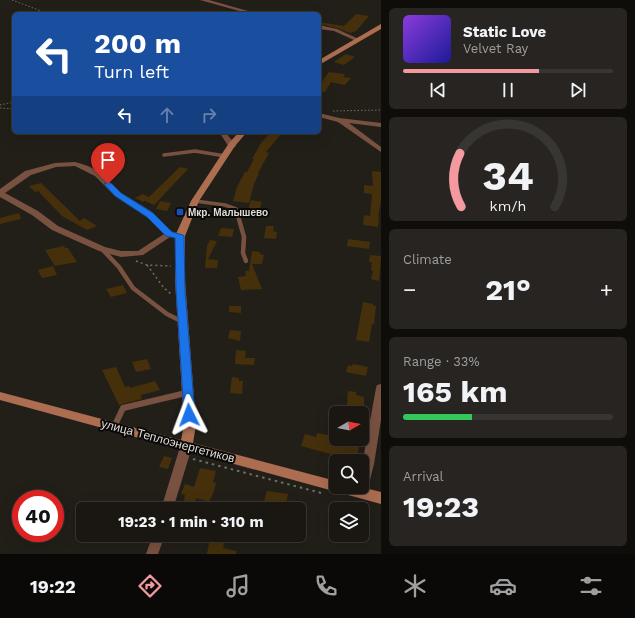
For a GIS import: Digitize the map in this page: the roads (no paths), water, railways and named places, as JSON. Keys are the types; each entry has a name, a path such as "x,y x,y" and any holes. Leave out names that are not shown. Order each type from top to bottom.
{"street":[{"path":"203,0 248,12"},
{"path":"321,62 381,26"},
{"path":"321,27 335,30 358,40"},
{"path":"321,116 339,120 381,125"},
{"path":"339,120 381,150"},
{"path":"223,134 232,145"},
{"path":"169,502 185,452 190,425 182,322 179,265 180,236 195,201 232,145 241,134"},
{"path":"169,234 140,253 121,254 102,249 55,228 36,213 0,194 28,173 55,165 75,164 85,167 98,174 118,194 150,215 169,234 180,236"},
{"path":"369,458 381,388"},
{"name":"улица Теплоэнергетиков","path":"0,396 114,427 185,452 329,489"},
{"path":"368,494 381,498"},
{"path":"152,554 156,542"}],"lane":[{"path":"164,155 195,151 225,156"},
{"path":"195,201 225,205 236,209 244,237 243,253 246,261"},
{"path":"102,249 119,267 133,288 167,314 182,322"},
{"path":"114,427 123,408 188,393"}],"place":[{"name":"Мкр. Малышево","path":"180,212"}]}
